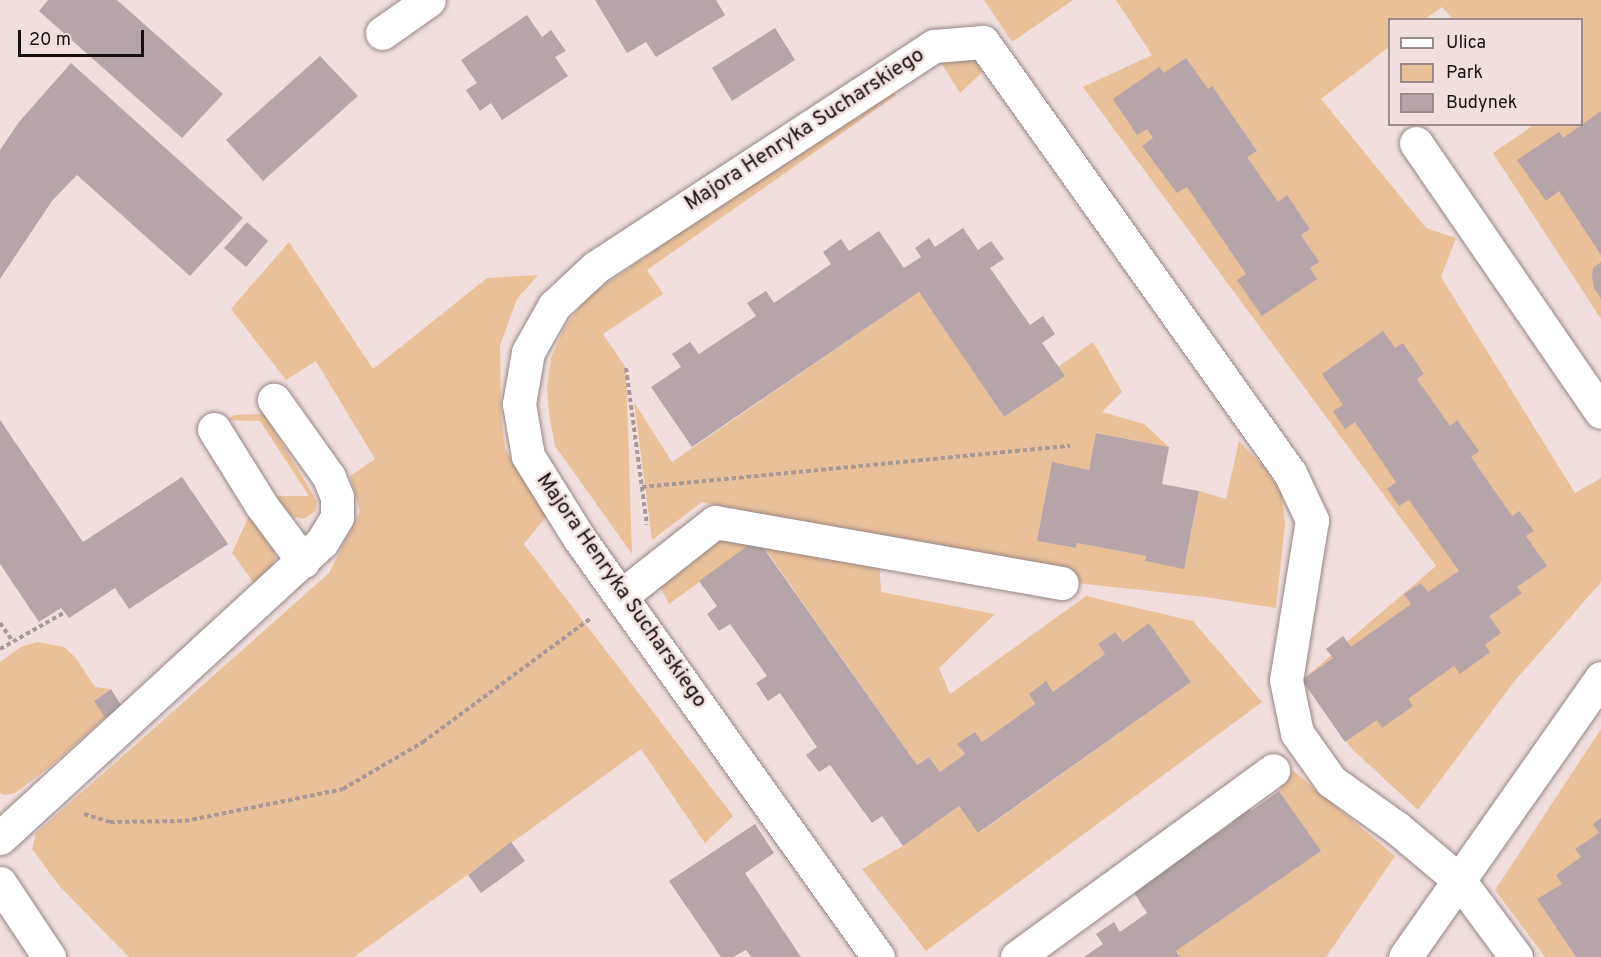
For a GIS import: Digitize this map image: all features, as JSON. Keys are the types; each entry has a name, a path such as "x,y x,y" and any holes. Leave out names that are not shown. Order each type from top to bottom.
{"street":[{"path":"382,33 429,0"},
{"name":"Majora Henryka Sucharskiego","path":"878,957 579,538 528,456 519,404 528,351 554,306 596,267 934,46 982,42 1290,473 1312,520 1286,680 1296,734 1331,781 1397,828 1459,880"},
{"path":"1416,143 1601,412"},
{"path":"0,838 322,542 336,517 337,497 329,477 274,400"},
{"path":"214,429 262,506 303,561"},
{"path":"621,596 715,522 1062,583"},
{"path":"1406,957 1601,678"},
{"path":"1017,957 1273,770"},
{"path":"1459,880 1516,957"},
{"path":"4,898 49,957"}],"path":[{"path":"626,368 653,570"},
{"path":"642,488 1070,446"},
{"path":"41,801 110,822 185,821 343,789 423,742 621,596"},
{"path":"0,649 12,640 43,627 65,612"},
{"path":"0,622 12,640"}],"green space":[{"path":"984,0 1073,0 1012,42"},
{"path":"1116,0 1601,0 1601,319 1493,153 1533,126 1583,126 1583,18 1452,18 1442,7 1426,18 1388,18 1388,48 1321,99 1426,228 1456,238 1441,277 1575,493 1601,478 1601,582 1513,683 1418,810 1352,749 1302,680 1436,566 1083,87 1152,55"},
{"path":"941,39 991,64 960,93 938,58"},
{"path":"891,86 896,95 647,270 663,294 603,334 626,368 632,554 555,446 547,387 551,358 564,328 586,298"},
{"path":"289,242 373,369 487,278 538,275 517,299 500,345 501,414 505,449 523,480 549,513 524,544 733,816 705,843 641,749 354,957 129,957 61,888 32,849 36,833 329,573 360,511 350,476 375,459 316,361 286,380 231,309"},
{"path":"919,292 1004,417 1064,376 1058,367 1093,342 1122,392 1102,412 1144,424 1169,447 1097,433 1089,470 1052,463 1038,541 1076,548 1077,543 1146,556 1145,561 1184,568 1199,491 1226,499 1239,441 1266,469 1282,495 1285,524 1276,608 1205,597 1076,583 702,502 652,540 634,402 672,462"},
{"path":"264,414 317,501 316,510 302,519 292,516 274,496 309,496 260,421 226,420 235,415"},
{"path":"249,516 274,551 276,558 272,566 254,583 232,553"},
{"path":"729,530 879,559 881,592 995,614 939,668 950,694 1086,596 1193,621 1262,702 926,951 862,869 903,846 959,806 979,833 1191,682 1149,624 1123,642 1115,632 1098,644 1105,654 1053,692 1045,682 1029,694 1035,704 982,742 975,732 958,744 965,754 940,772 929,757 917,765 758,539 669,604 656,579"},
{"path":"37,642 64,647 75,657 95,687 111,689 94,701 105,718 47,769 15,793 4,795 0,793 0,662 21,647"},
{"path":"1601,729 1601,957 1545,957 1495,890"},
{"path":"1290,768 1395,856 1326,957 1180,957 1176,951 1320,851 1279,791"}],"building":[{"path":"48,0 117,0 223,94 182,138 39,11"},
{"path":"595,0 716,0 725,15 656,57 646,42 627,53"},
{"path":"527,15 542,37 551,30 566,51 555,57 568,76 502,120 491,103 480,111 466,90 477,83 461,60"},
{"path":"775,28 795,60 732,101 712,68"},
{"path":"320,56 358,96 263,181 226,140"},
{"path":"1186,58 1208,89 1212,86 1257,151 1247,157 1278,202 1287,195 1310,229 1301,235 1319,262 1310,268 1317,279 1262,316 1237,280 1246,274 1187,187 1177,193 1142,146 1153,138 1147,129 1137,135 1113,99 1159,67 1164,73"},
{"path":"71,63 243,218 190,276 77,175 52,201 0,279 0,150 19,122"},
{"path":"1601,111 1601,255 1559,191 1546,201 1517,160 1559,132 1563,138 1583,126"},
{"path":"247,222 268,241 246,267 224,248"},
{"path":"963,228 978,250 991,241 1004,259 990,268 1030,325 1043,316 1055,334 1042,343 1065,376 1004,417 919,292 692,447 651,387 681,367 672,354 690,342 699,354 756,316 747,303 766,291 774,303 831,264 823,252 841,239 849,251 879,231 904,268 921,257 915,248 929,238 935,247"},
{"path":"1601,262 1601,299 1594,288 1592,277 1593,268"},
{"path":"1383,331 1395,348 1403,343 1424,374 1417,379 1450,426 1457,420 1479,451 1471,457 1512,516 1519,511 1534,531 1526,536 1547,566 1517,587 1522,593 1489,616 1501,633 1485,645 1490,652 1460,674 1454,666 1408,699 1413,706 1382,728 1377,720 1345,742 1302,680 1333,658 1326,649 1343,636 1351,647 1411,604 1404,594 1421,583 1428,592 1459,571 1409,500 1399,506 1387,489 1396,482 1355,422 1345,429 1333,411 1343,405 1322,374"},
{"path":"0,420 83,542 182,477 228,544 129,609 115,588 69,618 61,608 39,622 0,564"},
{"path":"1096,433 1169,447 1162,484 1199,491 1184,569 1145,561 1146,556 1077,543 1076,548 1037,541 1052,462 1089,470"},
{"path":"757,539 917,765 929,757 940,772 965,754 957,744 975,732 982,742 1035,704 1029,694 1046,681 1053,692 1105,654 1098,644 1115,632 1123,642 1149,623 1191,682 978,833 959,806 903,846 882,816 872,823 830,765 819,772 806,755 817,747 780,693 768,701 756,683 767,676 730,624 719,631 707,614 717,606 699,581"},
{"path":"111,689 122,707 105,718 94,701"},
{"path":"1279,791 1321,851 1176,951 1180,957 1084,957 1103,944 1096,934 1114,922 1120,932 1147,913 1133,891 1172,851 1178,860 1233,823 1226,813 1244,801 1251,811"},
{"path":"1601,818 1601,957 1576,957 1537,899 1562,884 1556,875 1581,857 1575,849 1599,833 1593,824"},
{"path":"755,824 774,853 745,873 801,957 751,957 746,950 733,957 721,957 669,881"},
{"path":"511,842 525,861 481,893 468,875"}]}
